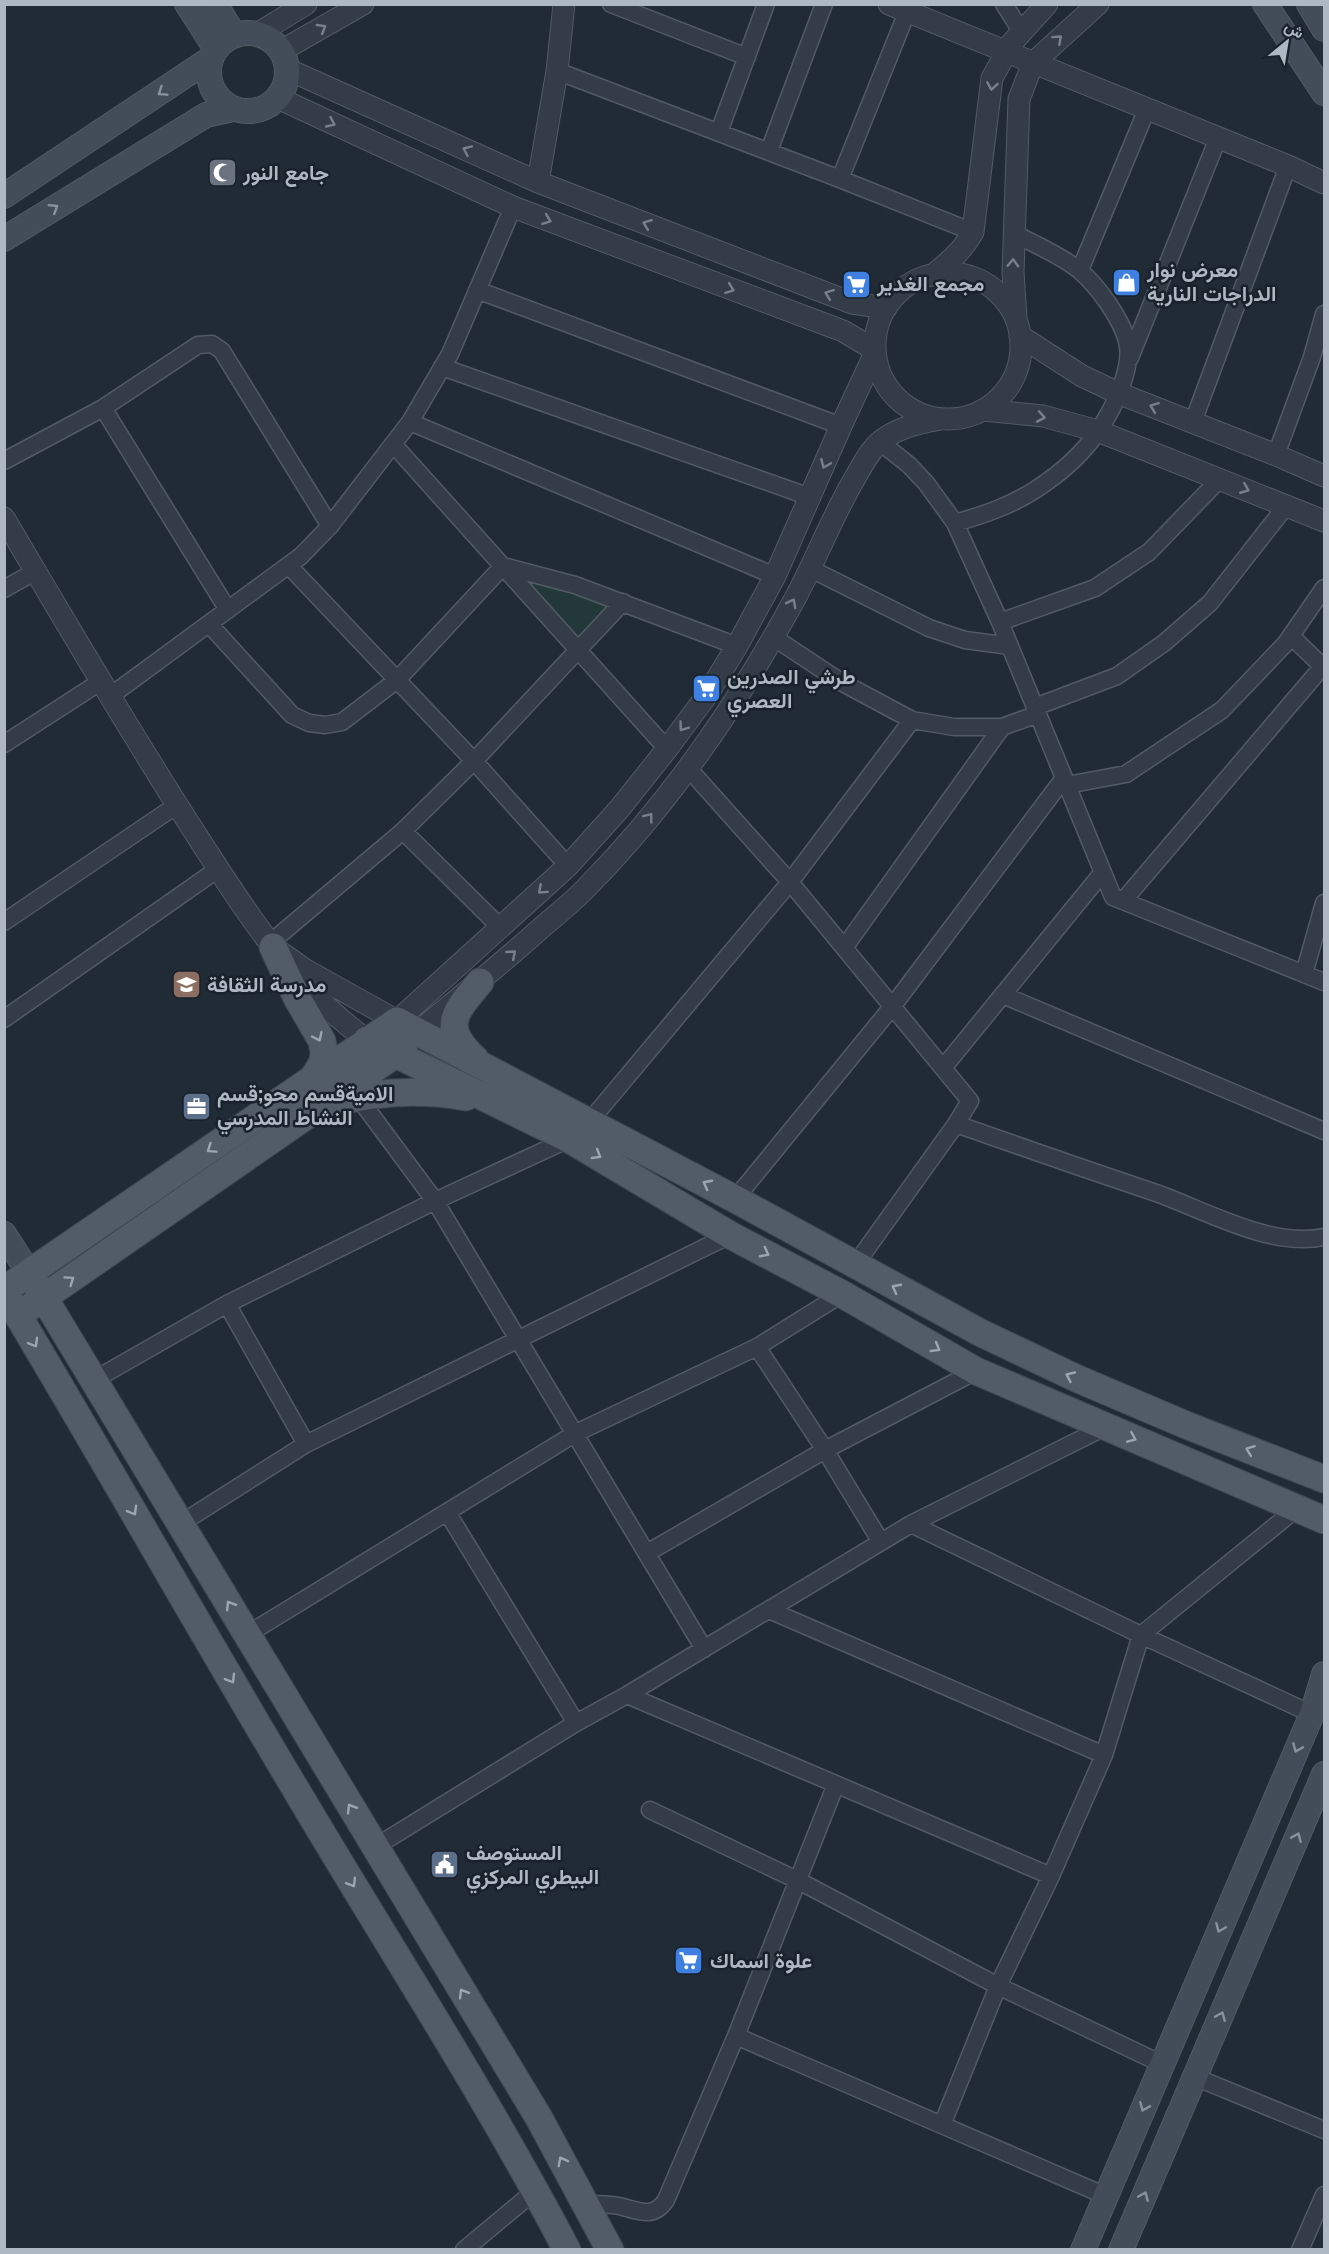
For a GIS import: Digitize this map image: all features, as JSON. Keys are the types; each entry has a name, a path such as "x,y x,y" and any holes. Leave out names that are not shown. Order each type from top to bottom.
{"main road":[{"path":"187,4 229,44"},
{"path":"215,4 229,44"},
{"path":"1265,4 1324,93"},
{"path":"1310,4 1324,29"},
{"path":"4,196 229,44 266,38 284,60 287,80 278,98 268,106 257,111 245,112 233,109 214,93 208,71 229,44"},
{"path":"4,239 206,115 233,109"},
{"path":"272,945 297,998 322,1041 323,1062 312,1080"},
{"path":"480,982 458,1008 453,1021 455,1035 463,1048 483,1066"},
{"path":"11,1320 308,1113 354,1091 394,1055 407,1026"},
{"path":"567,2250 536,2190 438,2024 11,1320 4,1291 367,1040 407,1026 483,1066 730,1235 843,1294 976,1371 1324,1520"},
{"path":"367,1040 504,1108"},
{"path":"354,1091 437,1093 476,1099 579,1130 735,1199 981,1333 1078,1379 1324,1479"},
{"path":"4,1234 45,1297 539,2118 610,2250"},
{"path":"1290,1506 1275,1496 1277,1480 1284,1471 1296,1468"},
{"path":"1083,2250 1312,1713 1324,1674"},
{"path":"1121,2250 1324,1774"},
{"path":"1131,2137 1163,2152"}],"street":[{"path":"229,44 306,4"},
{"path":"363,4 284,60 538,182 852,303 886,308"},
{"path":"538,182 557,70 564,4"},
{"path":"611,4 747,57"},
{"path":"719,132 766,4"},
{"path":"769,151 824,4"},
{"path":"1004,4 1021,31"},
{"path":"407,1026 501,928 568,867 620,808 707,695 775,576 875,351 879,321 886,308 906,286 933,275 956,255 973,232 992,78 1005,52 1047,4"},
{"path":"407,1026 480,982 586,888 638,832 688,768 772,638 793,602 842,500 864,461 880,442 916,423 970,416 983,410 1000,396 1013,379 1019,365 1013,272 1019,99 1033,63 1098,4"},
{"path":"840,179 898,8 1288,166 1324,183"},
{"path":"557,70 973,232"},
{"path":"278,98 513,207 843,331 875,351 882,378 900,401 912,410 940,419"},
{"path":"1080,270 1147,109"},
{"path":"955,523 996,511 1035,490 1069,464 1098,431 1118,393 1128,362 1218,138"},
{"path":"1193,422 1288,166"},
{"path":"4,744 105,690 209,624 289,566 330,526 411,422 442,367 513,207"},
{"path":"1015,234 1080,270 1114,310 1127,342 1128,362"},
{"path":"933,275 963,275 976,280 1001,296 1018,328 1082,376 1118,393 1324,476"},
{"path":"477,291 841,426"},
{"path":"1276,455 1318,359 1324,314"},
{"path":"4,461 102,408 198,345 212,344 222,351 330,526"},
{"path":"442,367 810,497"},
{"path":"102,408 228,610"},
{"path":"983,410 1043,416 1098,431 1324,521"},
{"path":"411,422 775,576"},
{"path":"880,442 909,465 926,483 955,523 1000,622 1113,897 1324,982"},
{"path":"393,444 667,749"},
{"path":"1000,622 1095,588 1149,552 1220,479"},
{"path":"772,638 841,682 912,720 954,727 1002,727 1117,676 1164,643 1210,603 1286,506"},
{"path":"4,518 105,690 218,869 299,981 343,1023 367,1040"},
{"path":"289,566 474,761 568,867"},
{"path":"209,624 292,715 309,723 325,725 342,722 397,680 502,566"},
{"path":"502,566 575,585 737,646"},
{"path":"809,568 929,628 965,639 1010,646"},
{"path":"4,589 36,572"},
{"path":"735,1199 892,1007 1066,782 1126,774 1222,710 1291,636 1324,588"},
{"path":"272,945 403,831 474,761 623,602"},
{"path":"1123,901 1324,667 1291,636"},
{"path":"94,1380 227,1304 579,1130 790,882 912,720"},
{"path":"844,948 1002,727"},
{"path":"688,768 790,882 970,1101 855,1265"},
{"path":"4,922 177,805"},
{"path":"403,831 501,928"},
{"path":"4,1018 218,869"},
{"path":"943,1068 1103,872"},
{"path":"1304,974 1324,903"},
{"path":"272,945 304,969 407,1026"},
{"path":"1003,995 1324,1131"},
{"path":"354,1091 435,1201 704,1649"},
{"path":"956,1124 1162,1195 1268,1236 1313,1240 1324,1238"},
{"path":"180,1524 306,1444 730,1235"},
{"path":"248,1634 576,1433 757,1347 843,1294"},
{"path":"227,1304 306,1444"},
{"path":"757,1347 825,1450 881,1542"},
{"path":"647,1553 825,1450 976,1371"},
{"path":"375,1847 576,1723 627,1695 911,1524 1105,1427"},
{"path":"942,2125 998,1986 1052,1876 1104,1755 1141,1635 1290,1506"},
{"path":"447,1512 576,1723"},
{"path":"911,1524 1141,1635 1312,1713"},
{"path":"769,1610 1104,1755"},
{"path":"627,1695 1052,1876"},
{"path":"586,2204 618,2206 647,2213 662,2205 676,2179 736,2037 836,1784"},
{"path":"650,1810 799,1881 998,1986 1162,2064"},
{"path":"736,2037 1106,2196"},
{"path":"1195,2077 1324,2130"},
{"path":"464,2250 536,2190"},
{"path":"1300,2250 1324,2195"}],"green space":[{"path":"519,577 598,598 608,606 576,638"}],"place":[{"name":"جامع النور","path":"222,173"},
{"name":"معرض نوار الدراجات النارية","path":"1126,282"},
{"name":"مجمع الغدير","path":"856,284"},
{"name":"طرشي الصدرين العصري","path":"706,689"},
{"name":"مدرسة الثقافة","path":"186,985"},
{"name":"الاميةقسم محو;قسم النشاط المدرسي","path":"196,1106"},
{"name":"المستوصف البيطري المركزي","path":"445,1865"},
{"name":"علوة اسماك","path":"689,1961"}]}
